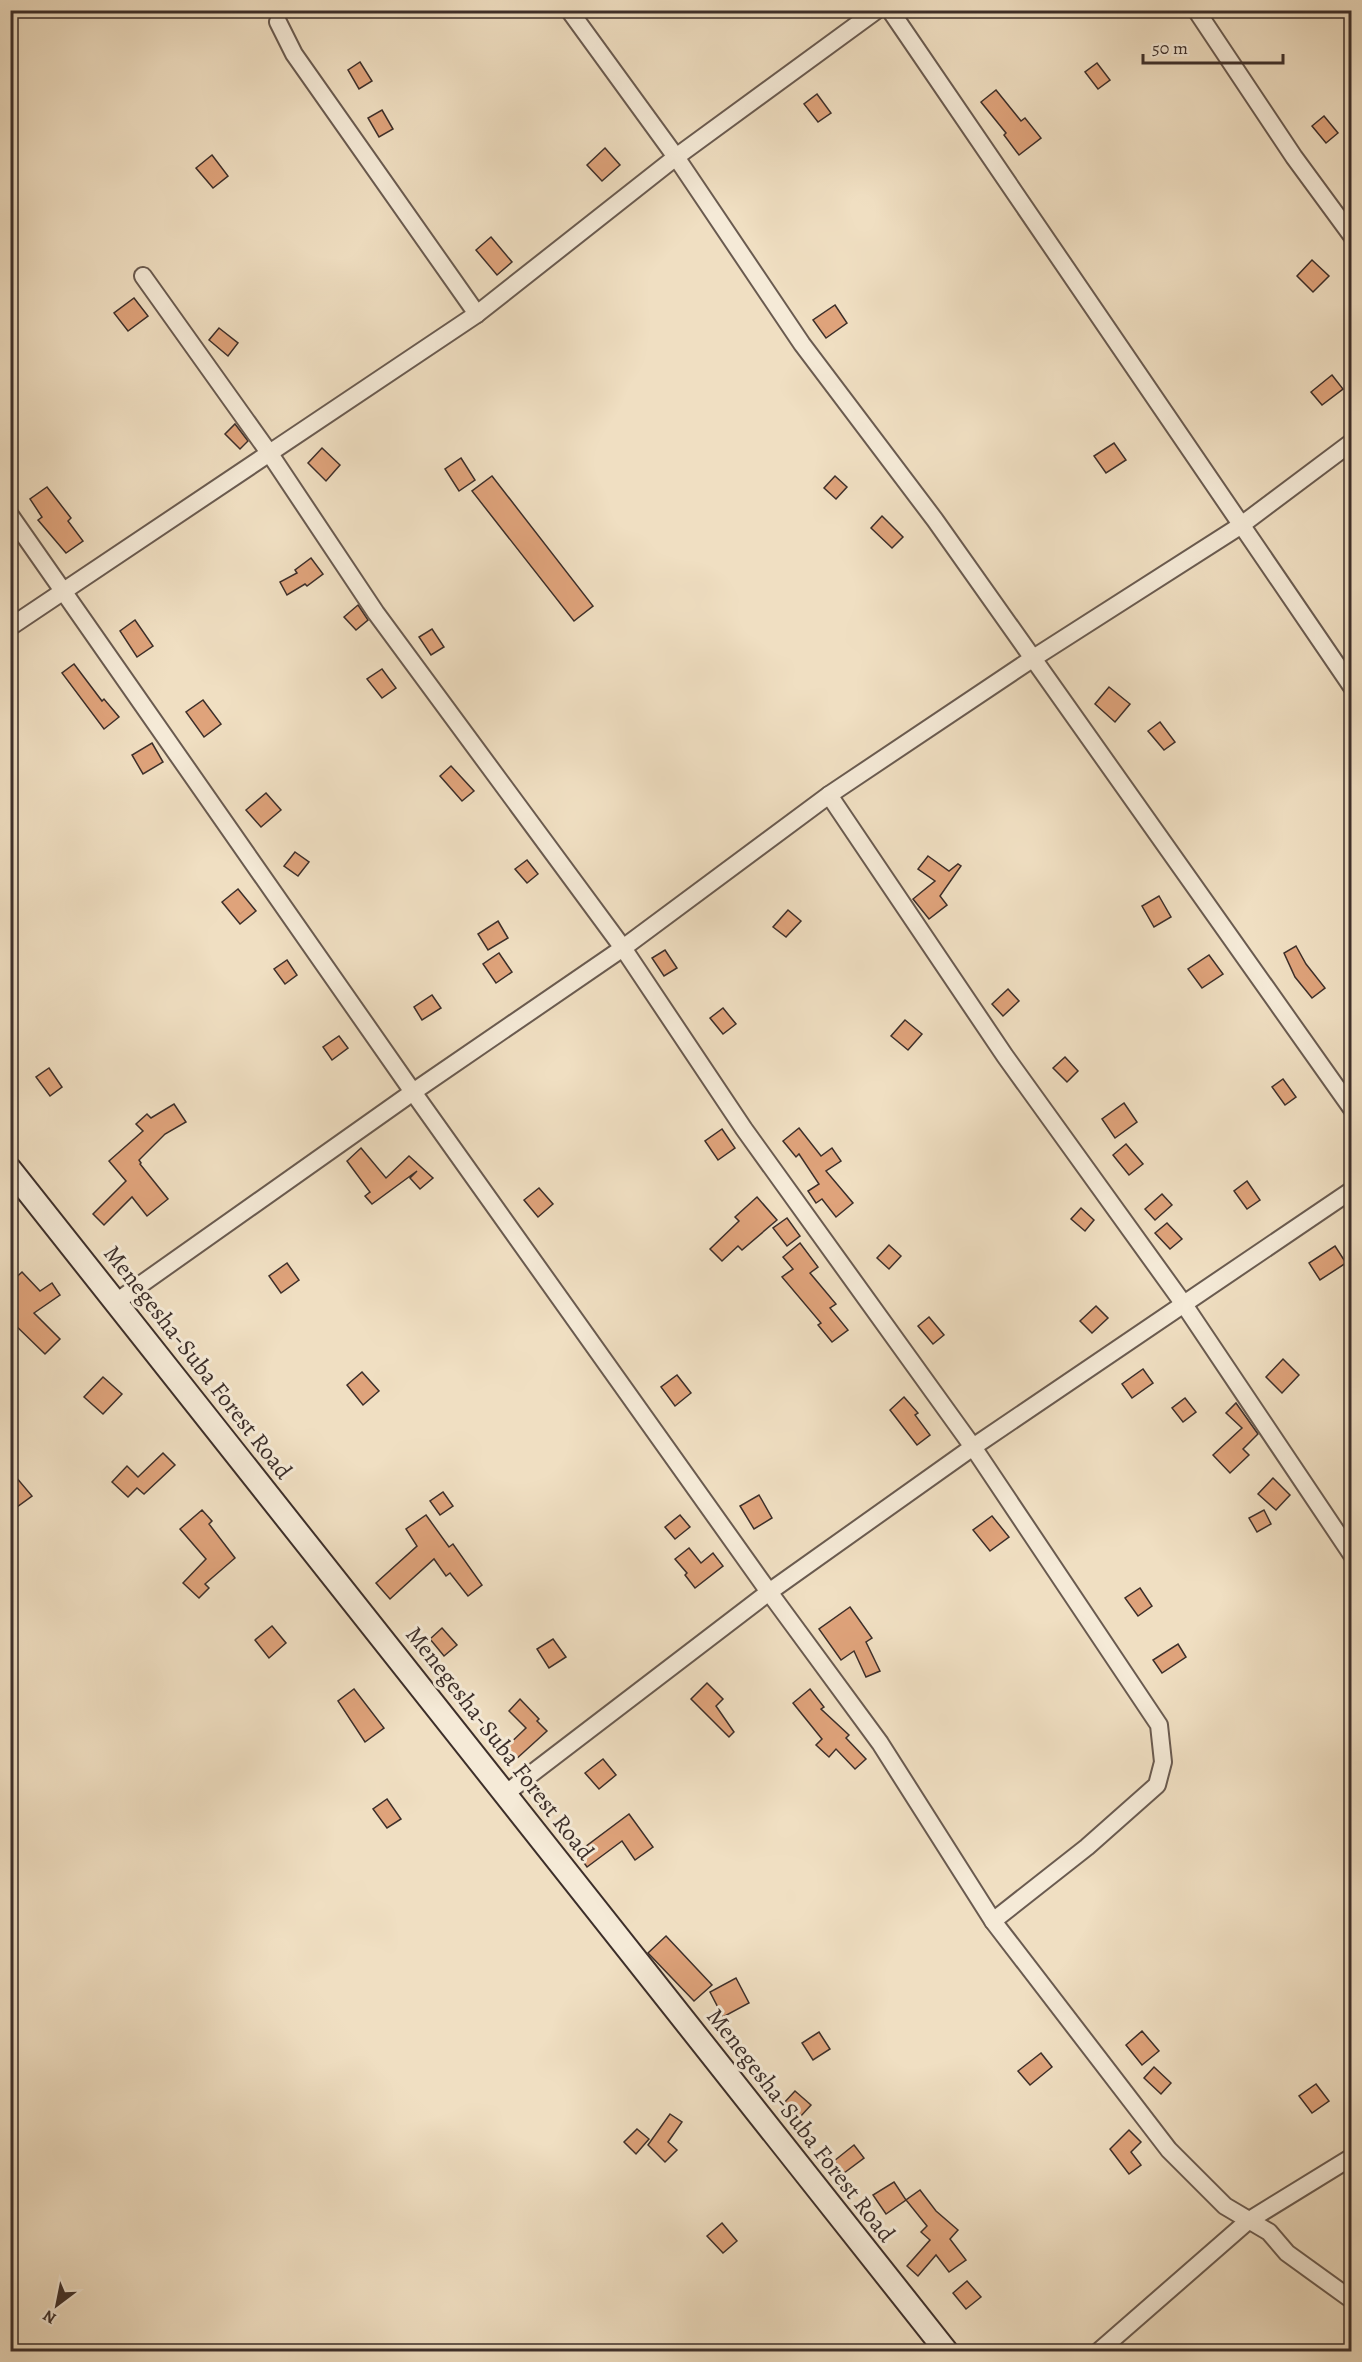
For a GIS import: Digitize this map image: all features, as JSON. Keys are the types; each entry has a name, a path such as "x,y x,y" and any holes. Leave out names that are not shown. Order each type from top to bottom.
{"street":[{"path":"569,10 675,158 802,344 935,520 1352,1109"},
{"path":"10,627 477,314 675,158 877,10"},
{"path":"890,10 1352,687"},
{"path":"1196,10 1294,157 1352,236"},
{"path":"278,22 294,54 477,314"},
{"path":"143,276 270,454 376,613 623,948 744,1129 973,1447 1159,1725 1163,1762 1157,1785 1087,1847 993,1921"},
{"path":"116,1302 413,1092 623,948 829,795 1032,659 1240,526 1352,442"},
{"path":"10,515 413,1092 769,1592 880,1743 993,1921 1169,2150 1225,2206 1269,2232 1287,2253 1352,2300"},
{"path":"829,795 1005,1056 1183,1303 1352,1555"},
{"name":"Menegesha-Suba Forest Road","path":"10,1169 947,2352"},
{"path":"505,1794 769,1592 973,1447 1352,1190"},
{"path":"1098,2352 1248,2221 1352,2157"}],"building":[{"path":"360,62 372,81 359,89 348,70"},
{"path":"1097,63 1110,80 1098,89 1085,72"},
{"path":"996,90 1021,121 1025,118 1041,138 1019,155 1004,135 1006,133 981,102"},
{"path":"817,94 831,113 818,122 804,104"},
{"path":"382,110 393,129 379,137 368,118"},
{"path":"1324,116 1338,133 1326,143 1312,126"},
{"path":"605,148 620,165 602,181 587,165"},
{"path":"212,155 228,176 213,188 196,168"},
{"path":"491,237 512,262 497,275 476,250"},
{"path":"1312,260 1329,276 1313,292 1297,276"},
{"path":"134,298 148,316 128,331 114,313"},
{"path":"835,305 847,323 826,338 813,320"},
{"path":"219,328 238,343 228,356 209,340"},
{"path":"1332,375 1343,389 1322,405 1311,392"},
{"path":"235,424 248,441 240,449 225,434"},
{"path":"1114,443 1126,460 1106,473 1094,456"},
{"path":"322,448 340,465 326,481 308,463"},
{"path":"461,458 475,480 459,491 445,469"},
{"path":"492,476 593,606 574,621 472,491"},
{"path":"835,476 847,487 836,499 824,488"},
{"path":"47,487 71,518 68,521 83,541 66,553 38,520 42,517 30,499"},
{"path":"882,516 903,537 892,548 871,528"},
{"path":"311,558 323,574 307,586 305,584 287,595 280,582 297,573 295,570"},
{"path":"358,605 368,620 356,630 344,617"},
{"path":"135,620 153,646 137,657 120,631"},
{"path":"432,629 444,647 431,655 419,637"},
{"path":"74,664 102,701 104,699 119,717 104,729 62,673"},
{"path":"382,669 396,688 382,698 367,679"},
{"path":"1109,687 1130,704 1115,722 1095,704"},
{"path":"203,700 221,724 204,737 186,712"},
{"path":"1160,722 1175,742 1164,750 1148,731"},
{"path":"152,743 163,762 143,774 132,755"},
{"path":"451,766 474,791 462,801 440,776"},
{"path":"266,793 281,810 261,827 246,810"},
{"path":"295,852 309,862 298,876 284,866"},
{"path":"928,856 949,871 958,864 961,866 940,896 947,905 929,919 913,899 935,881 918,869"},
{"path":"527,860 538,874 527,883 515,869"},
{"path":"238,889 256,911 240,924 222,902"},
{"path":"1159,896 1171,917 1154,927 1142,906"},
{"path":"788,910 801,921 786,937 773,927"},
{"path":"498,921 508,938 488,950 478,934"},
{"path":"1296,946 1306,964 1325,988 1312,998 1295,977 1284,953"},
{"path":"665,950 677,968 664,976 652,958"},
{"path":"499,953 512,972 496,983 483,964"},
{"path":"1209,955 1223,974 1202,988 1188,969"},
{"path":"287,960 297,975 285,984 274,969"},
{"path":"1008,989 1019,1001 1003,1016 992,1004"},
{"path":"432,995 441,1008 422,1020 414,1007"},
{"path":"723,1008 736,1024 723,1034 710,1018"},
{"path":"905,1020 922,1034 908,1050 891,1036"},
{"path":"339,1036 348,1048 332,1060 323,1047"},
{"path":"1065,1057 1078,1071 1067,1082 1053,1068"},
{"path":"49,1068 62,1087 50,1096 36,1077"},
{"path":"1283,1079 1296,1097 1285,1105 1272,1087"},
{"path":"1124,1103 1137,1122 1115,1138 1102,1119"},
{"path":"174,1104 186,1122 165,1134 139,1160 168,1199 147,1216 132,1197 104,1225 93,1214 126,1181 109,1161 143,1131 136,1124 147,1114 151,1118"},
{"path":"799,1128 821,1156 832,1148 841,1161 826,1171 853,1203 836,1217 822,1199 816,1203 808,1191 819,1184 799,1154 796,1157 783,1141"},
{"path":"722,1129 735,1148 718,1160 705,1141"},
{"path":"1126,1144 1143,1164 1129,1175 1113,1155"},
{"path":"361,1148 386,1178 409,1156 433,1178 420,1189 410,1178 417,1171 372,1204 365,1196 370,1192 347,1161"},
{"path":"1247,1181 1260,1200 1247,1209 1234,1191"},
{"path":"539,1188 553,1204 538,1217 524,1200"},
{"path":"1162,1194 1172,1205 1155,1220 1145,1209"},
{"path":"757,1197 777,1220 742,1250 738,1246 722,1261 710,1249 739,1221 735,1217"},
{"path":"1081,1208 1094,1220 1085,1231 1071,1219"},
{"path":"787,1218 800,1236 787,1246 773,1228"},
{"path":"1167,1223 1182,1239 1170,1249 1155,1233"},
{"path":"800,1243 818,1267 810,1273 836,1304 830,1308 848,1330 832,1342 818,1325 821,1323 782,1277 793,1269 783,1257"},
{"path":"889,1245 901,1256 889,1269 877,1258"},
{"path":"1335,1246 1346,1263 1320,1280 1309,1263"},
{"path":"287,1263 299,1280 281,1293 269,1276"},
{"path":"22,1272 40,1291 52,1283 60,1295 34,1313 60,1339 45,1354 10,1320 10,1283"},
{"path":"1096,1306 1108,1318 1092,1333 1080,1321"},
{"path":"929,1317 944,1335 933,1344 918,1326"},
{"path":"1283,1359 1299,1375 1282,1393 1266,1377"},
{"path":"1143,1369 1153,1383 1132,1398 1122,1384"},
{"path":"362,1372 379,1391 363,1405 347,1385"},
{"path":"677,1375 691,1393 675,1406 661,1387"},
{"path":"103,1377 122,1394 103,1414 84,1397"},
{"path":"904,1397 918,1413 915,1415 930,1435 917,1445 890,1410"},
{"path":"1185,1398 1196,1412 1183,1422 1172,1408"},
{"path":"1236,1403 1258,1434 1243,1449 1249,1455 1230,1473 1213,1455 1242,1428 1226,1413"},
{"path":"163,1453 175,1465 144,1494 137,1488 128,1497 112,1482 127,1466 138,1477"},
{"path":"10,1470 32,1496 10,1512"},
{"path":"1273,1478 1290,1495 1276,1510 1258,1494"},
{"path":"443,1492 453,1506 440,1515 430,1501"},
{"path":"759,1495 772,1518 754,1529 740,1506"},
{"path":"202,1510 212,1521 209,1524 235,1558 205,1584 209,1588 199,1598 183,1583 206,1559 180,1529"},
{"path":"1264,1510 1271,1524 1257,1532 1249,1518"},
{"path":"426,1515 449,1547 453,1544 482,1585 468,1596 450,1573 446,1576 434,1559 390,1599 376,1583 417,1546 406,1529"},
{"path":"680,1515 690,1527 675,1539 665,1527"},
{"path":"992,1516 1009,1537 990,1551 973,1530"},
{"path":"689,1548 701,1563 713,1553 723,1566 695,1588 685,1575 687,1573 675,1559"},
{"path":"1140,1588 1152,1606 1138,1616 1125,1598"},
{"path":"850,1607 872,1638 866,1642 880,1671 866,1677 854,1651 841,1660 819,1629"},
{"path":"272,1626 286,1643 269,1658 255,1640"},
{"path":"442,1628 457,1645 444,1656 430,1639"},
{"path":"553,1639 566,1657 549,1668 537,1649"},
{"path":"1178,1644 1186,1657 1162,1673 1153,1660"},
{"path":"707,1683 723,1699 716,1706 734,1732 729,1737 691,1699"},
{"path":"354,1689 384,1728 365,1742 338,1701"},
{"path":"810,1689 824,1707 821,1709 849,1735 846,1738 866,1759 855,1769 836,1749 829,1757 816,1745 822,1739 793,1703"},
{"path":"520,1699 547,1731 514,1761 504,1749 526,1728 509,1711"},
{"path":"603,1759 616,1775 599,1789 585,1773"},
{"path":"387,1799 401,1819 387,1828 373,1809"},
{"path":"629,1814 653,1847 635,1860 622,1841 587,1867 577,1853"},
{"path":"666,1936 712,1985 694,2001 648,1953"},
{"path":"736,1978 749,2003 723,2017 710,1992"},
{"path":"1142,2031 1159,2051 1142,2065 1126,2045"},
{"path":"819,2032 830,2049 813,2060 802,2043"},
{"path":"1041,2053 1052,2067 1030,2085 1018,2071"},
{"path":"1154,2067 1171,2083 1161,2094 1144,2078"},
{"path":"1316,2084 1329,2101 1312,2113 1299,2096"},
{"path":"795,2091 811,2105 800,2117 784,2103"},
{"path":"670,2114 682,2122 668,2142 677,2150 665,2162 648,2145"},
{"path":"637,2129 649,2139 636,2154 624,2142"},
{"path":"1129,2130 1141,2142 1131,2152 1141,2165 1129,2174 1110,2149"},
{"path":"854,2145 864,2158 844,2173 834,2161"},
{"path":"894,2182 906,2200 886,2214 873,2195"},
{"path":"920,2190 936,2211 958,2230 950,2239 966,2260 949,2272 936,2255 918,2276 907,2266 930,2240 921,2232 927,2226 906,2200"},
{"path":"722,2223 737,2241 723,2253 707,2236"},
{"path":"967,2281 981,2297 966,2309 953,2293"}]}
